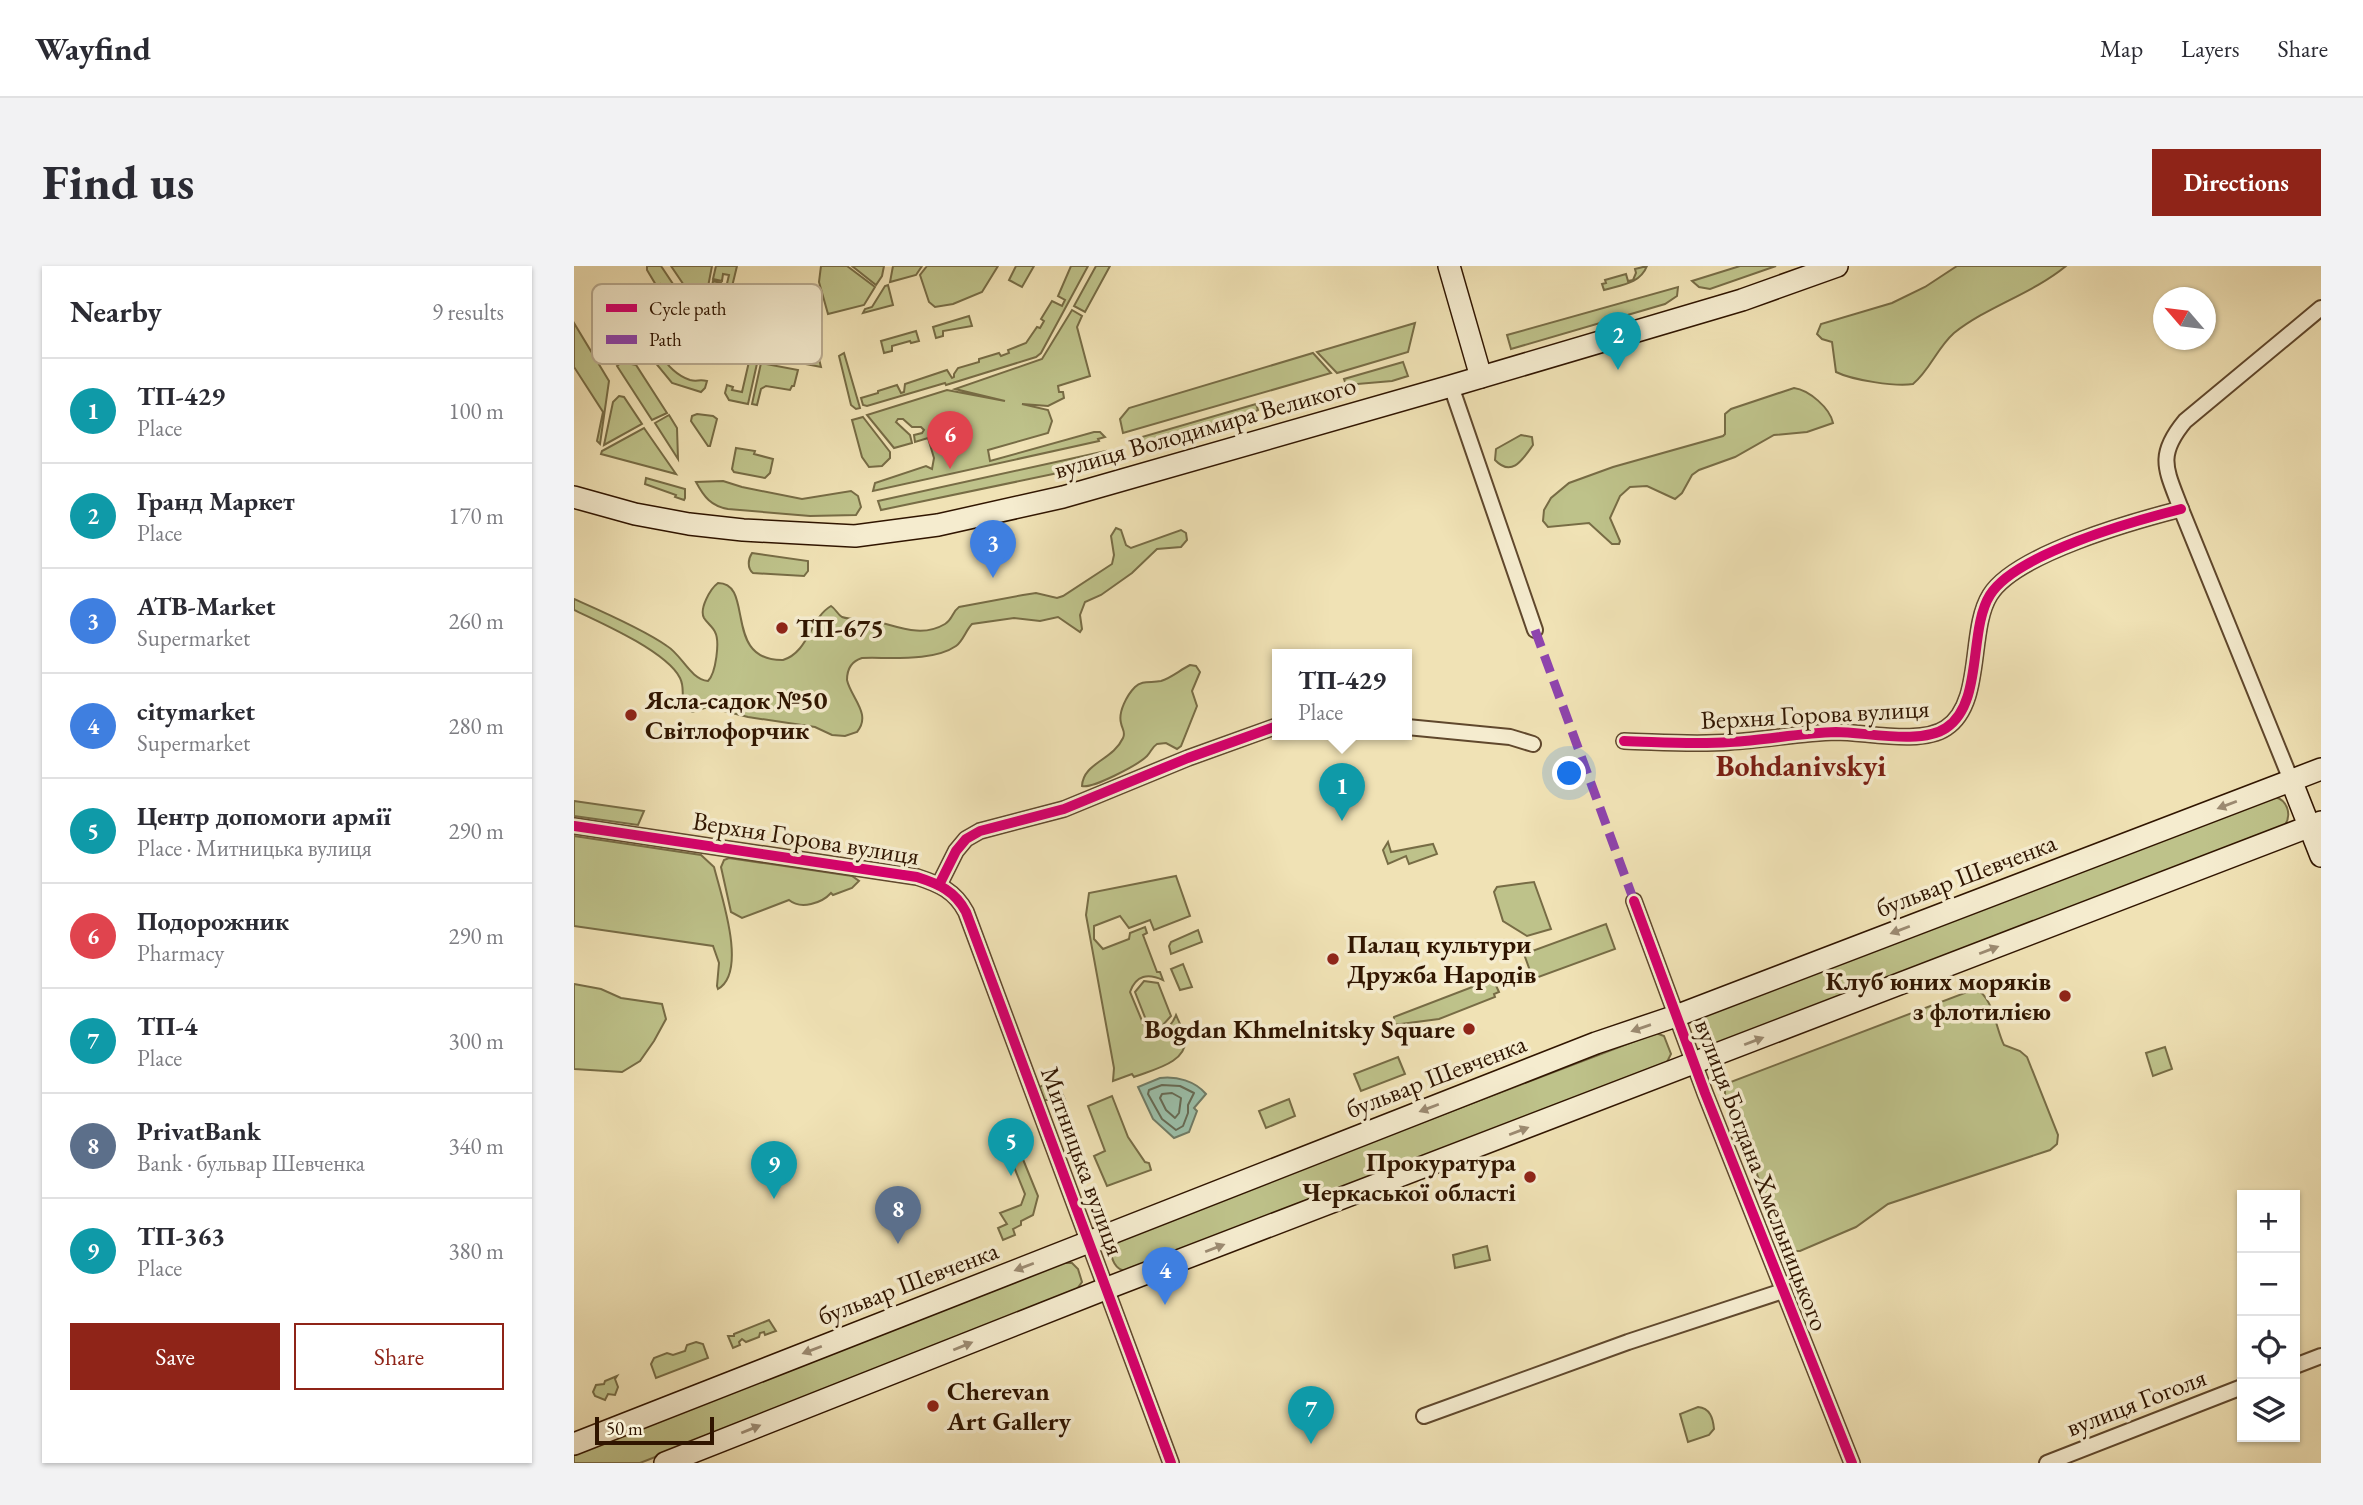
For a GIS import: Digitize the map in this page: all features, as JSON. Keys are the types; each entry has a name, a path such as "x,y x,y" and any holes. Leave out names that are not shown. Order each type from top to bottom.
{"main road":[{"path":"1449,266 1481,377"},
{"name":"вулиця Володимира Великого","path":"574,498 635,514 743,530 844,536 895,533 1063,497 1721,306 1837,266"},
{"name":"бульвар Шевченка","path":"574,1444 1596,1043 1676,1016 2321,769"},
{"path":"2291,780 2315,824 2321,856"},
{"path":"665,1463 1105,1289 2315,824"}],"street":[{"path":"2291,780 2180,509 2165,457 2177,431 2214,395 2321,308"},
{"path":"1451,386 1535,630"},
{"name":"Верхня Горова вулиця","path":"1624,741 1716,743 1812,733 1917,736 1940,732 1954,722 1962,708 1984,609 1989,595 1998,585 2035,561 2075,542 2118,526 2180,509"},
{"path":"1412,727 1510,737 1533,744"},
{"name":"Верхня Горова вулиця","path":"574,826 907,875 939,885 956,850 966,839 980,831 1064,809 1188,758 1272,728"},
{"name":"Митницька вулиця","path":"939,885 952,892 966,912 1171,1463"},
{"name":"вулиця Богдана Хмельницького","path":"1634,901 1694,1064 1852,1463"},
{"name":"вулиця Богдана Хмельницького","path":"1424,1416 1628,1342 1783,1291"},
{"path":"2300,1364 2321,1356"},
{"name":"вулиця Гоголя","path":"2047,1463 2237,1389"}],"shaded area":[{"path":"647,266 661,266 673,284 655,284"},
{"path":"671,266 712,266 709,284 683,284"},
{"path":"716,266 737,266 733,284 727,284 729,275 723,274 722,281 713,279"},
{"path":"821,266 847,266 875,287 864,305 828,314 822,284 819,282"},
{"path":"852,266 884,266 876,285"},
{"path":"893,266 922,266 916,275 890,282"},
{"path":"927,266 998,266 982,292 953,304 935,307 929,302 920,275"},
{"path":"1016,266 1034,266 1022,287 1009,280"},
{"path":"1071,266 1088,266 1041,353 1036,357 946,385 945,383 863,405 861,398 878,391 897,385 901,393 904,392 905,384 947,370 952,378 958,368 999,353 1001,356 1026,343 1037,327 1040,328 1044,321 1041,319 1052,301 1062,306 1065,300 1058,296"},
{"path":"1096,266 1110,266 1085,312 1074,306"},
{"path":"1647,266 1635,280 1604,290 1602,284 1606,283 1605,280 1626,274 1628,281 1633,280 1635,269"},
{"path":"1740,266 1776,266 1710,289 1699,287 1692,281"},
{"path":"1957,266 2066,266 1954,333 1913,384 1874,382 1836,372 1832,342 1817,334 1821,324 1892,303 1925,287"},
{"path":"888,285 893,305 863,313 865,309 872,307"},
{"path":"1678,287 1677,296 1665,304 1511,349 1507,335"},
{"path":"1072,310 1082,316 1077,327 1090,376 1058,386 1064,398 1048,406 1022,404 1048,410 1052,421 1048,433 988,450 990,461 1094,432 1100,432 1105,437 1098,439 1099,441 873,491 875,483 926,466 932,469 934,458 928,438 915,442 914,435 924,430 921,427 912,427 903,419 898,419 896,422 910,435 912,443 894,448 867,415 947,390 1005,401 955,389 1042,359"},
{"path":"969,316 972,326 943,331 943,336 936,338 933,327"},
{"path":"574,323 592,353 592,364 599,364 609,381 600,444 597,441 603,412 574,367"},
{"path":"1415,323 1408,352 1337,373 1317,352"},
{"path":"916,331 919,341 892,346 892,351 884,353 881,341"},
{"path":"844,353 860,408 856,409 851,405 839,356"},
{"path":"1313,353 1331,373 1123,433 1120,419 1129,408"},
{"path":"1403,362 1408,376 1392,381 1346,385 1344,379"},
{"path":"656,364 667,364 675,372 690,380 707,381 701,392 672,383"},
{"path":"748,364 757,364 748,404 729,400 725,393 727,385 733,387 732,390 742,392"},
{"path":"761,364 798,370 794,386 790,390 766,386 761,389 757,405 752,404"},
{"path":"636,365 667,413 652,420 617,366"},
{"path":"1794,388 1806,392 1818,401 1828,411 1833,423 1807,432 1774,435 1735,457 1699,470 1692,475 1682,493 1675,499 1647,486 1630,487 1620,496 1610,518 1619,544 1612,544 1589,523 1548,527 1543,521 1544,510 1551,498 1569,483 1613,467 1723,436 1725,414 1731,409"},
{"path":"619,396 624,397 642,424 604,445 613,402"},
{"path":"1256,404 1258,410 1221,430 1144,452 1133,449 1128,441"},
{"path":"697,414 717,419 710,446 691,421 692,416"},
{"path":"669,415 677,428 678,459 655,423"},
{"path":"863,417 890,452 890,458 882,466 869,467 862,457 852,420"},
{"path":"644,428 676,474 601,454"},
{"path":"1521,435 1532,437 1533,445 1517,465 1507,467 1495,460 1496,449"},
{"path":"736,448 755,451 754,454 773,459 770,473 765,478 734,472 732,469"},
{"path":"1106,451 1107,459 1101,464 881,510 878,501"},
{"path":"646,478 685,489 684,500 645,484"},
{"path":"723,481 802,499 851,491 858,496 861,507 856,515 810,516 728,509 709,500 696,482"},
{"path":"1116,528 1121,530 1126,545 1131,548 1181,530 1186,533 1187,540 1181,547 1157,549 1132,573 1101,595 1085,602 1080,615 1080,632 1058,617 1040,621 1014,618 972,624 956,646 935,654 911,658 858,659 851,666 847,680 861,712 861,725 857,732 845,736 832,735 815,727 748,717 708,707 692,712 684,705 680,678 662,658 633,639 574,610 574,599 646,633 672,650 696,676 708,681 715,664 717,642 714,630 704,618 703,610 709,594 718,583 729,586 735,595 745,636 752,648 764,657 783,660 799,650 818,618 831,606 845,618 870,620 917,631 945,624 959,607 1036,593 1057,598 1063,596 1112,564 1114,555 1111,536"},
{"path":"752,553 808,561 808,571 804,576 753,573 749,563"},
{"path":"1190,665 1196,666 1200,672 1192,691 1197,706 1181,746 1177,749 1166,743 1157,744 1147,756 1125,770 1095,784 1082,786 1087,772 1113,752 1123,738 1122,709 1135,687 1165,680"},
{"path":"2275,797 2283,801 2287,808 2285,825 1712,1045 1704,1042 1698,1026 1705,1015"},
{"path":"574,801 644,811 638,825 574,816"},
{"path":"574,836 701,855 714,867 732,950 727,980 718,989 719,963 713,946 574,926"},
{"path":"1388,842 1391,852 1433,844 1437,854 1409,864 1406,856 1388,864 1383,850"},
{"path":"729,858 852,876 859,881 852,888 833,895 831,893 817,902 799,905 789,900 742,918 731,912 721,867 724,860"},
{"path":"1176,876 1190,916 1154,930 1150,920 1129,928 1120,916 1094,926 1094,939 1103,949 1129,939 1130,933 1145,927 1147,933 1143,935 1157,972 1160,972 1163,980 1143,977 1130,992 1145,1028 1164,1030 1176,1015 1185,1037 1185,1046 1181,1053 1167,1064 1134,1077 1132,1074 1113,1081 1114,1068 1086,915 1089,893"},
{"path":"1534,882 1551,929 1527,936 1503,921 1494,892 1497,887"},
{"path":"1606,924 1615,949 1533,979 1524,954"},
{"path":"1198,930 1202,942 1171,954 1171,942"},
{"path":"1183,964 1192,987 1180,990 1171,969"},
{"path":"1493,979 1499,992 1494,994 1495,997 1439,1019 1393,1025 1394,1017"},
{"path":"1144,981 1158,983 1171,1016 1162,1026 1148,1025 1135,992"},
{"path":"574,984 601,989 621,998 662,1004 666,1019 640,1061 622,1072 574,1069"},
{"path":"1975,989 1990,1005 2004,1045 2027,1057 2058,1135 2057,1144 2050,1150 1888,1204 1856,1227 1800,1251 1791,1251 1787,1248 1725,1096 1725,1087 1728,1083"},
{"path":"1656,1033 1664,1036 1671,1054 1667,1062 1125,1271 1113,1261 1110,1250 1118,1239"},
{"path":"2165,1047 2172,1069 2153,1076 2146,1053"},
{"path":"1398,1057 1405,1074 1361,1091 1354,1074"},
{"path":"1057,1080 1065,1100 1044,1100 1039,1087"},
{"path":"1112,1096 1128,1137 1145,1162 1149,1163 1151,1170 1107,1186 1094,1156 1105,1151 1088,1106"},
{"path":"1289,1099 1295,1116 1266,1128 1259,1111"},
{"path":"1020,1152 1038,1196 1033,1215 1013,1229 1015,1235 1003,1240 998,1228 1007,1224 1000,1213 1021,1205 1025,1194 1010,1157"},
{"path":"1487,1246 1490,1260 1455,1268 1453,1255"},
{"path":"1063,1263 1072,1263 1078,1269 1082,1282 1074,1293 640,1463 574,1463 574,1454"},
{"path":"769,1320 776,1331 765,1335 764,1332 760,1333 759,1337 746,1342 742,1339 740,1345 733,1348 728,1336 734,1336"},
{"path":"696,1342 703,1344 708,1358 656,1378 651,1364 654,1358 685,1351 687,1345"},
{"path":"617,1376 615,1379 618,1387 615,1395 608,1394 605,1400 595,1396 593,1392 596,1385 604,1384"},
{"path":"1698,1407 1710,1414 1714,1429 1709,1435 1688,1442 1680,1414"}],"water":[{"path":"1160,1078 1185,1080 1206,1094 1194,1108 1197,1111 1189,1132 1174,1138 1153,1119 1138,1087"}],"marked path":[{"path":"1535,630 1634,901"}],"cycle path":[{"path":"1624,741 1704,743 1836,732 1908,737 1935,733 1946,728 1958,717 1966,702 1983,610 1990,595 2003,580 2024,566 2077,541 2181,509"},
{"path":"939,885 956,851 966,839 980,831 1064,809 1188,758 1272,728"},
{"path":"574,826 917,877 939,886 957,899 966,912 1171,1463"},
{"path":"1634,901 1705,1093 1852,1463"}],"place":[{"name":"Гранд Маркет","path":"1618,370"},
{"name":"Подорожник","path":"950,469"},
{"name":"ATB-Market","path":"993,578"},
{"name":"ТП-675","path":"782,628"},
{"name":"Ясла-садок №50 Світлофорчик","path":"631,715"},
{"name":"ТП-429","path":"1342,821"},
{"name":"Палац культури Дружба Народів","path":"1333,959"},
{"name":"Клуб юних моряків з флотилією","path":"2065,996"},
{"name":"Bogdan Khmelnitsky Square","path":"1469,1029"},
{"name":"Центр допомоги армії","path":"1011,1176"},
{"name":"Прокуратура Черкаської області","path":"1530,1177"},
{"name":"ТП-363","path":"774,1199"},
{"name":"PrivatBank","path":"898,1244"},
{"name":"citymarket","path":"1165,1305"},
{"name":"Cherevan Art Gallery","path":"933,1406"},
{"name":"ТП-4","path":"1311,1444"}],"district":[{"name":"Bohdanivskyi","path":"1801,765"}]}
